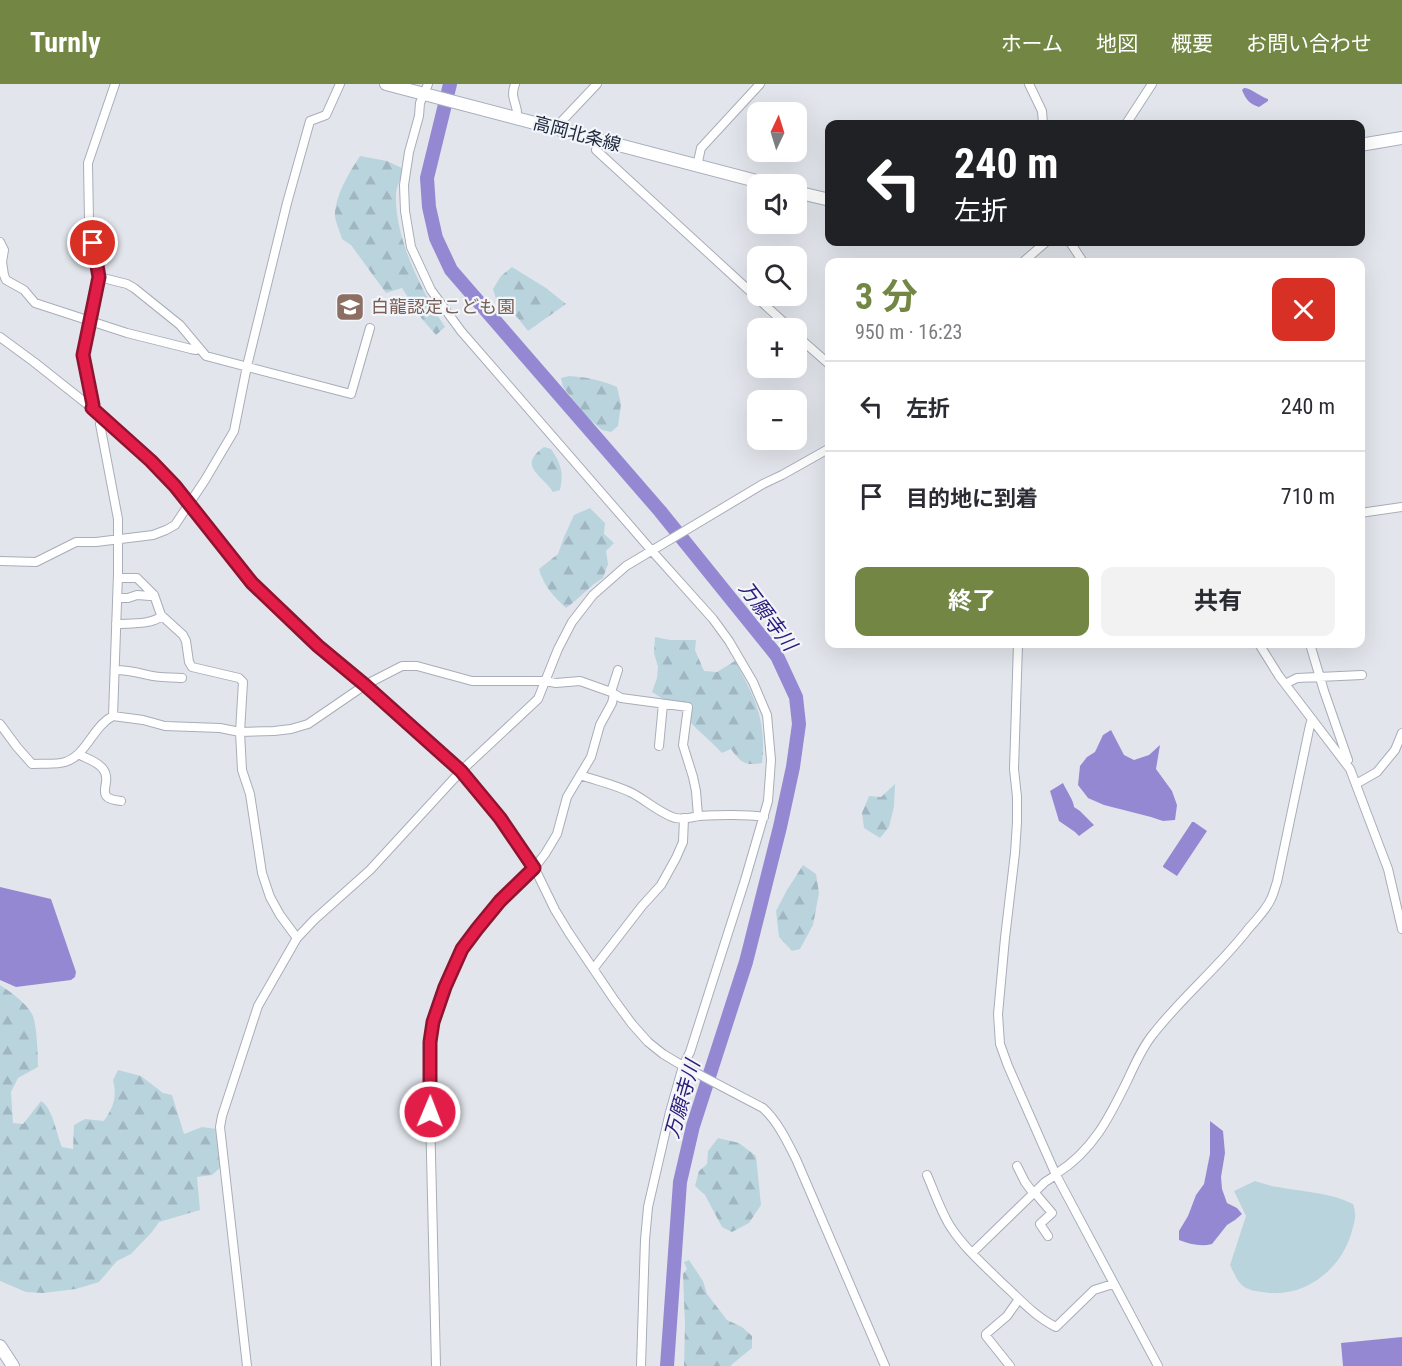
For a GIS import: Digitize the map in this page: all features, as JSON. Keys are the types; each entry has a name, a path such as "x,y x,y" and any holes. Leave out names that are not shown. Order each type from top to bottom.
{"main road":[{"name":"高岡北条線","path":"386,84 427,91 473,107 747,179"},
{"path":"1365,144 1402,138"},
{"path":"807,195 825,199"},
{"path":"0,1346 13,1366"}],"street":[{"path":"92,408 83,355 99,277 89,221 88,163 115,84"},
{"path":"0,561 36,562 76,542 153,535 175,525 234,430 247,366 287,203 310,121 326,115 340,84"},
{"path":"515,84 512,98 518,111 517,118"},
{"path":"558,129 561,122 597,84"},
{"path":"697,166 702,148 760,84"},
{"path":"1029,84 1042,111 1043,120"},
{"path":"1129,120 1152,84"},
{"path":"427,91 409,152 404,185 405,211 411,247 426,280 439,303 461,331 713,620 729,641 747,672 767,715 771,760 768,801 745,880 670,1112 648,1207 641,1366"},
{"path":"598,140 597,150 778,318"},
{"path":"0,242 4,250 2,261 6,280 24,290 35,303 168,344 196,350 199,348"},
{"path":"1028,258 1041,246"},
{"path":"99,277 134,288 180,325 206,356 351,394 370,328"},
{"path":"0,337 92,408 151,461 175,486 252,583 318,646 461,771 500,818 534,868 569,933 621,1009 648,1042 663,1054 726,1087 771,1115 796,1159 885,1366"},
{"path":"807,345 825,361"},
{"path":"104,420 100,424 117,513 118,578 113,716"},
{"path":"247,1366 220,1127 258,1005 297,938 370,870 461,771 538,699 558,649 572,622 593,595 626,566 825,450"},
{"path":"1365,512 1402,507"},
{"path":"118,578 137,578 154,595 162,616 183,635 192,668 239,678 243,682 240,732 242,770 250,795 261,873 270,897 297,938"},
{"path":"117,598 154,595"},
{"path":"116,624 147,622 162,616"},
{"path":"1018,648 1014,768 1017,822 999,1014 1000,1044 1056,1175 1158,1366"},
{"path":"1262,648 1285,684 1350,769 1388,869 1402,929"},
{"path":"1311,648 1348,760 1346,763"},
{"path":"0,724 32,764 66,762 78,754 101,725 113,716 165,726 220,728 240,732 291,729 308,724 365,685 402,666 417,666 472,681 556,683 580,681 621,698 688,707 683,745 695,784 698,816"},
{"path":"115,670 135,671 149,676 182,678"},
{"path":"436,1366 430,1112 430,1042 433,1022 462,949 500,901 534,868 557,834 567,797 591,757 600,725 612,703 618,670"},
{"path":"1285,684 1297,678 1362,675"},
{"path":"659,746 663,704"},
{"path":"972,1253 1045,1182 1080,1157 1112,1113 1153,1034 1187,994 1240,940 1270,900 1277,882 1312,719"},
{"path":"1356,784 1377,772 1399,749 1402,733"},
{"path":"78,754 97,763 104,770 107,797 121,801"},
{"path":"580,775 619,787 675,818 754,815 764,817"},
{"path":"594,968 661,885 682,842 684,818"},
{"path":"1017,1166 1025,1182 1052,1214 1040,1224 1048,1236"},
{"path":"927,1175 950,1227 972,1253 1019,1299 1056,1327 1094,1290 1113,1284"},
{"path":"1010,1366 986,1334 1007,1316 1019,1299"}],"green space":[{"path":"360,156 387,161 404,169 396,193 400,230 419,282 445,327 436,335 422,319 402,288 386,293 351,245 342,239 335,218 336,205 344,183"},
{"path":"512,267 546,288 566,304 528,331 517,317 496,299 493,289 501,276"},
{"path":"569,376 593,379 617,387 621,404 618,426 611,432 602,430 587,417 563,387 561,378"},
{"path":"544,447 551,449 561,468 560,490 553,492 532,465 536,454"},
{"path":"590,508 605,523 604,534 614,543 606,551 608,564 603,578 566,608 557,600 543,580 539,569 558,554 574,515"},
{"path":"655,637 670,640 696,640 695,650 704,671 717,672 735,661 758,710 763,735 762,763 744,762 731,749 722,753 688,720 691,704 666,701 652,692 658,667 654,653"},
{"path":"895,784 894,807 889,827 880,838 864,828 862,813 869,796 881,797"},
{"path":"803,865 816,874 819,893 813,925 800,949 792,951 779,937 776,911"},
{"path":"0,985 18,998 32,1014 37,1040 38,1067 18,1078 11,1092 13,1123 23,1124 41,1101 51,1115 62,1147 73,1149 74,1125 85,1119 104,1121 107,1116 114,1101 113,1080 118,1070 141,1076 163,1093 172,1095 184,1134 202,1127 217,1129 221,1167 212,1175 197,1177 200,1210 159,1222 131,1254 117,1261 99,1282 76,1289 43,1293 26,1292 0,1281"},
{"path":"718,1138 739,1143 756,1156 761,1205 749,1223 732,1232 722,1227 705,1195 695,1186 699,1171 707,1164 708,1151"},
{"path":"1255,1181 1275,1187 1326,1195 1353,1204 1355,1221 1340,1257 1321,1277 1297,1290 1283,1293 1254,1291 1241,1284 1230,1265 1246,1216 1234,1191"},
{"path":"689,1260 703,1281 707,1294 727,1320 742,1327 752,1336 752,1348 730,1366 684,1366 683,1274 687,1269 684,1262"}],"shaded area":[{"path":"1244,88 1268,101 1259,107 1253,104 1245,96 1242,90"},
{"path":"1111,730 1124,755 1134,760 1149,755 1160,745 1156,769 1172,791 1177,805 1175,820 1163,821 1104,805 1088,798 1078,785 1080,766 1087,757 1095,752 1103,735"},
{"path":"1063,783 1074,807 1094,825 1079,836 1059,821 1050,791"},
{"path":"1192,822 1207,831 1177,876 1163,866"},
{"path":"0,887 51,899 76,972 75,977 71,980 16,987 0,980"},
{"path":"1210,1121 1223,1131 1225,1153 1221,1177 1222,1189 1227,1203 1237,1208 1242,1214 1227,1225 1212,1244 1199,1245 1179,1240 1179,1231 1196,1195 1204,1184 1210,1154"},
{"path":"1402,1337 1402,1366 1343,1366 1341,1343"}],"waterway":[{"name":"万願寺川","path":"450,84 427,178 429,207 436,238 451,270 660,511 777,656 796,697 799,724 793,767 780,827 746,962 693,1126 680,1182 667,1366"}],"place":[{"name":"白龍認定こども園","path":"350,307"}],"route":[{"path":"93,243 99,277 83,355 92,408 175,486 252,583 318,646 461,771 500,818 534,868 500,901 462,949 445,987 433,1022 430,1042 430,1112"}]}
